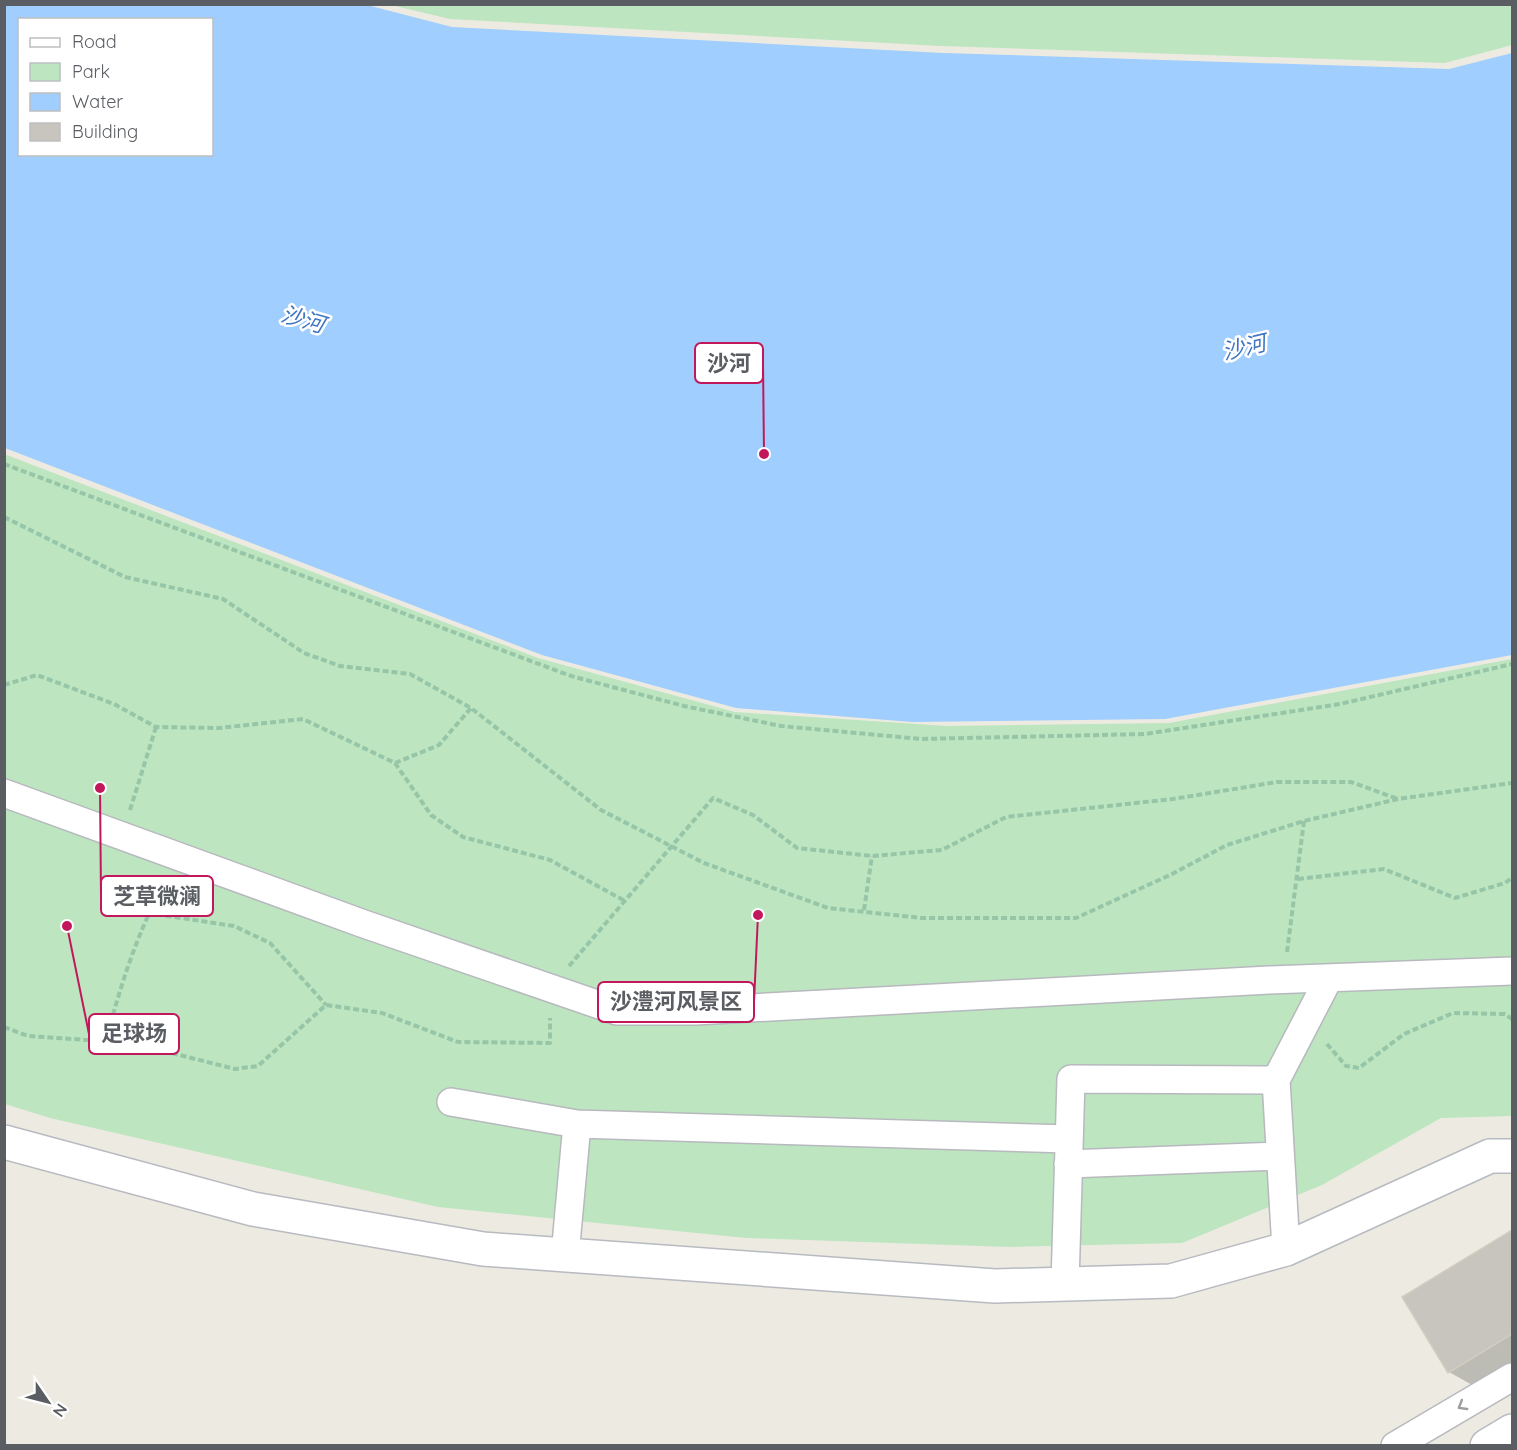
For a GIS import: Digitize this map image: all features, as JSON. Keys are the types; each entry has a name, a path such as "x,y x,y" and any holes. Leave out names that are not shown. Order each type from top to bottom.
{"street":[{"path":"4,793 364,924 617,1011 696,1011 1283,979 1512,971"},
{"path":"1286,1249 1276,1080 1329,978"},
{"path":"1065,1284 1071,1079 1276,1080"},
{"path":"451,1102 578,1124 1069,1151 1280,1156"},
{"path":"565,1255 578,1124"},
{"path":"4,1142 253,1209 483,1249 995,1286 1171,1281 1286,1249 1490,1156 1512,1156"},
{"path":"1395,1446 1512,1377"},
{"path":"1486,1446 1512,1431"}],"path":[{"path":"4,464 571,676 684,706 781,726 921,740 1145,734 1340,704 1512,664"},
{"path":"4,517 125,577 223,599 304,653 340,666 410,674 471,708 601,810 704,862 828,908 864,910 922,918 1076,918 1170,875 1227,845 1304,821 1398,799 1512,783"},
{"path":"4,685 37,675 114,704 156,728 219,728 303,719 395,763 431,815 463,837 550,860 625,901"},
{"path":"395,763 439,745 471,708"},
{"path":"122,836 156,728"},
{"path":"148,913 234,926 270,943 326,1005 382,1013 458,1042 550,1043 551,987 713,798 753,815 797,848 872,856 942,850 1006,817 1173,799 1277,782 1351,782 1398,799"},
{"path":"1283,979 1304,821"},
{"path":"864,910 872,856"},
{"path":"106,1041 148,913 179,857"},
{"path":"1298,879 1384,869 1455,898 1504,884 1512,878"},
{"path":"4,1027 28,1036 132,1043 235,1069 258,1066 326,1005"},
{"path":"1312,1007 1325,1042 1346,1066 1359,1068 1404,1034 1453,1013 1505,1014 1512,1019"}],"green space":[{"path":"1512,4 1512,45 1445,63 941,46 450,19 391,5"},
{"path":"4,454 538,658 735,712 947,726 1169,723 1512,659 1512,1116 1441,1118 1322,1185 1182,1243 1009,1247 746,1238 438,1207 50,1118 5,1104"}],"water":[{"path":"4,5 367,5 452,27 943,53 1449,69 1512,53 1512,655 1165,719 912,722 736,708 542,655 5,448"}],"building":[{"path":"1512,1230 1512,1334 1448,1373 1402,1297"}],"place":[{"name":"沙河","path":"764,454"},
{"name":"芝草微澜","path":"100,788"},
{"name":"沙澧河风景区","path":"758,915"},
{"name":"足球场","path":"67,926"}]}
